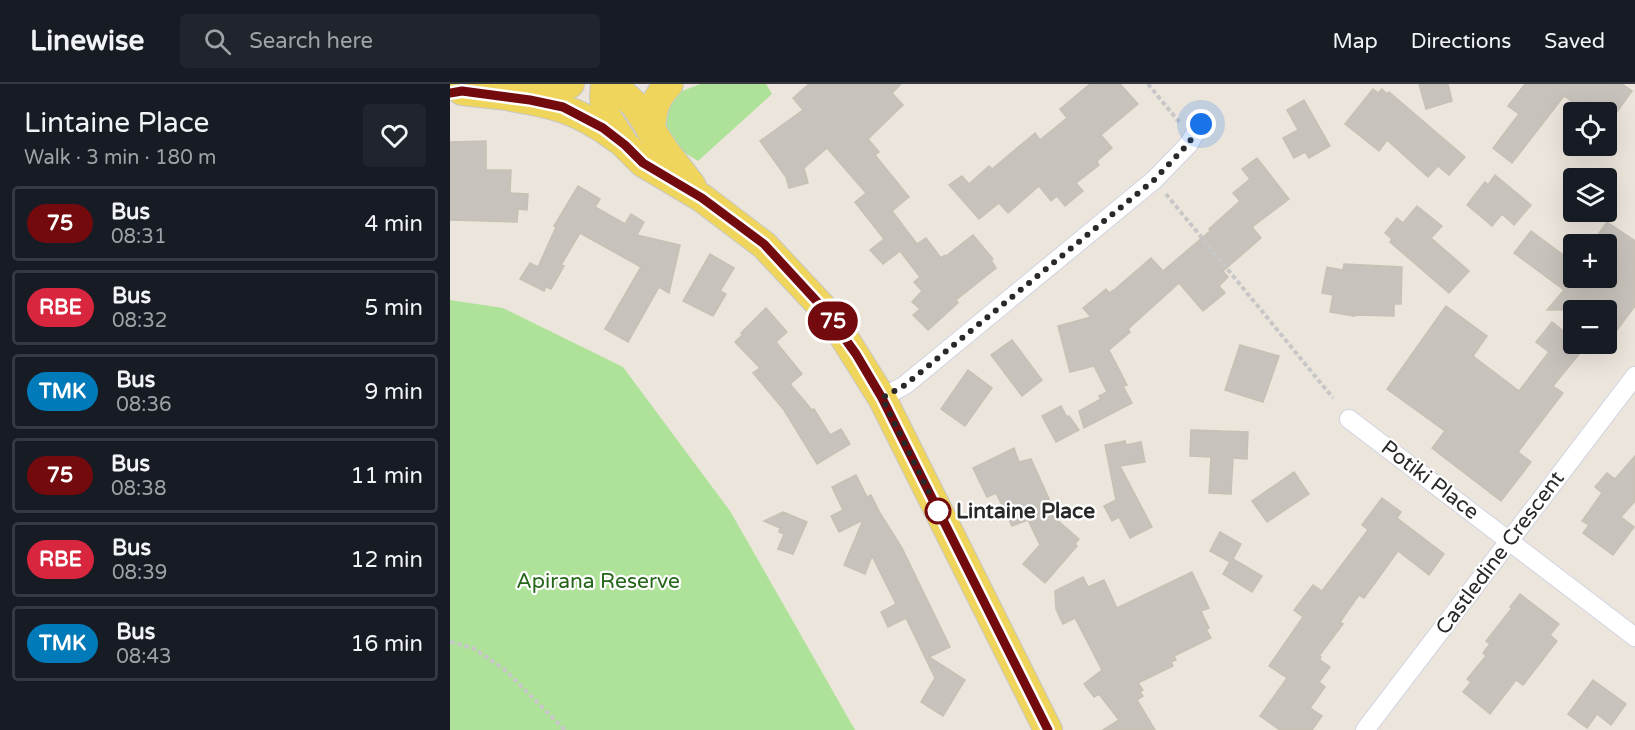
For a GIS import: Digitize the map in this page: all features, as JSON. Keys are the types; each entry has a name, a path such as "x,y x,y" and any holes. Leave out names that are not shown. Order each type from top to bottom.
{"main road":[{"path":"470,89 570,84"},
{"path":"605,84 605,114 625,145"},
{"path":"612,84 635,105 651,131 702,198"},
{"path":"651,131 653,108 669,84"},
{"path":"470,89 563,107 603,128 643,163 702,198 764,244 822,307 856,354 882,398 1048,730"}],"street":[{"path":"882,398 920,373 1154,180 1188,144 1201,124"},
{"name":"Castledine Crescent","path":"1365,730 1635,376"},
{"name":"Potiki Place","path":"1349,420 1635,637"}],"path":[{"path":"1148,84 1179,122"},
{"path":"1161,189 1333,398"},
{"path":"450,642 473,648 504,669 565,730"}],"green space":[{"path":"700,84 766,84 772,94 698,161 678,147 668,134 666,126 675,94"},
{"name":"Apirana Reserve","path":"450,300 503,308 623,367 730,511 855,730 450,730"}],"building":[{"path":"809,84 901,84 892,93 903,105 868,139 879,152 875,155 909,197 892,211 917,244 926,238 941,258 973,235 993,259 991,260 996,268 956,300 958,303 928,330 913,315 920,309 912,302 922,291 914,282 920,277 900,251 883,264 870,250 884,239 855,202 866,193 827,148 804,168 808,183 789,188 786,177 760,141 803,110 793,98"},
{"path":"1090,84 1120,84 1138,104 1101,135 1112,148 1097,161 1099,165 1076,183 1083,191 1065,206 1057,196 1051,201 1039,186 1008,213 999,203 979,219 949,185 962,176 969,184 989,166 992,169 1035,133 1040,140 1067,118 1060,109"},
{"path":"1419,84 1448,84 1452,101 1426,109"},
{"path":"1525,84 1622,84 1632,91 1617,112 1617,102 1572,102 1564,96 1512,163 1493,148 1519,114 1508,106"},
{"path":"1373,89 1378,93 1382,89 1387,94 1389,92 1465,157 1449,175 1438,166 1428,177 1387,140 1379,151 1345,124"},
{"path":"1304,100 1330,146 1309,158 1305,152 1294,158 1283,138 1298,130 1287,110"},
{"path":"486,141 486,170 511,170 510,193 528,194 527,210 518,209 517,222 450,220 450,142"},
{"path":"1257,158 1289,199 1252,227 1261,238 1223,271 1228,277 1219,286 1225,293 1203,311 1179,283 1128,329 1130,332 1109,350 1127,385 1123,386 1132,403 1084,428 1079,411 1101,399 1099,396 1107,392 1094,366 1070,372 1058,326 1091,317 1083,308 1106,289 1109,293 1114,290 1151,258 1163,271 1210,231 1209,229 1240,201 1233,193 1250,179 1242,169"},
{"path":"1495,175 1531,205 1514,225 1502,214 1492,226 1467,205 1485,182 1488,185"},
{"path":"578,186 600,199 595,207 625,224 631,214 644,222 637,235 680,245 669,293 659,287 628,342 605,329 641,267 580,233 561,265 564,266 551,289 546,287 544,291 520,279 530,263 538,267 556,227 554,226"},
{"path":"1417,206 1442,226 1431,238 1469,271 1449,293 1390,242 1392,239 1385,233 1397,218 1403,223"},
{"path":"1607,222 1635,241 1635,306 1617,330 1617,300 1563,300 1563,310 1547,310 1564,290 1514,253 1531,231 1563,255 1563,288 1617,288 1617,234 1598,234"},
{"path":"710,254 734,268 720,291 726,294 713,316 683,301"},
{"path":"1344,264 1402,267 1401,304 1394,304 1394,316 1354,316 1330,312 1333,295 1322,293 1327,267 1343,270"},
{"path":"1446,306 1487,336 1473,356 1519,391 1549,352 1536,342 1552,322 1563,330 1563,354 1579,354 1553,386 1563,393 1518,452 1531,462 1501,501 1432,448 1445,431 1387,389"},
{"path":"766,308 787,332 776,342 802,374 790,384 812,410 814,409 830,435 841,429 850,444 817,464 784,410 753,373 760,368 735,342"},
{"path":"1012,340 1042,380 1022,396 991,355"},
{"path":"1240,345 1279,356 1263,402 1225,390"},
{"path":"968,370 992,388 965,426 941,409"},
{"path":"1061,406 1079,430 1056,442 1042,416"},
{"path":"1191,430 1248,432 1247,459 1233,458 1231,494 1209,493 1211,457 1190,456"},
{"path":"1125,441 1126,445 1141,442 1145,462 1120,466 1152,527 1130,538 1119,517 1112,521 1104,506 1116,500 1105,445"},
{"path":"1014,448 1019,462 1031,459 1051,503 1042,507 1079,539 1075,544 1077,546 1045,583 1023,564 1040,545 1028,520 1012,526 996,493 987,497 973,468"},
{"path":"1635,456 1635,501 1621,517 1634,527 1613,555 1583,533 1589,525 1582,521 1602,493 1595,487 1607,473 1615,479"},
{"path":"1294,472 1309,494 1267,522 1252,501"},
{"path":"856,475 867,497 871,495 902,548 950,647 929,657 965,680 943,716 921,702 935,678 906,618 888,627 881,612 896,604 872,556 865,574 844,565 863,520 839,532 831,516 843,510 832,487"},
{"path":"1382,498 1401,512 1397,518 1444,554 1429,575 1398,551 1364,598 1359,595 1340,622 1343,624 1319,656 1320,660 1330,667 1319,682 1325,687 1310,708 1322,716 1312,730 1280,730 1260,716 1287,678 1269,666 1303,617 1294,610 1313,585 1322,591 1368,530 1362,525"},
{"path":"783,512 807,522 793,554 778,549 784,534 779,532 780,528 764,521"},
{"path":"1220,532 1241,544 1233,559 1262,576 1252,592 1223,574 1230,562 1210,551"},
{"path":"1192,572 1209,608 1201,611 1211,638 1174,656 1176,660 1171,662 1173,666 1138,683 1143,690 1140,692 1143,696 1137,700 1155,730 1103,730 1119,720 1099,694 1094,697 1084,684 1102,670 1075,618 1063,624 1056,609 1055,591 1083,577 1088,587 1104,580 1117,608"},
{"path":"1520,594 1559,624 1550,635 1557,641 1523,685 1516,680 1490,714 1463,692 1471,682 1467,679 1486,656 1483,653 1490,644 1486,641"},
{"path":"1593,680 1626,704 1611,725 1597,714 1587,728 1568,714"}],"bus line":[{"name":"75","path":"450,93 462,91 530,100 563,107 578,114 614,136 643,163 702,198 764,244 822,307 856,354 882,398 1048,730"}],"place":[{"name":"Lintaine Place","path":"938,511"}],"route":[{"path":"938,511 882,398 905,385 1154,180 1188,144 1201,124"}]}
